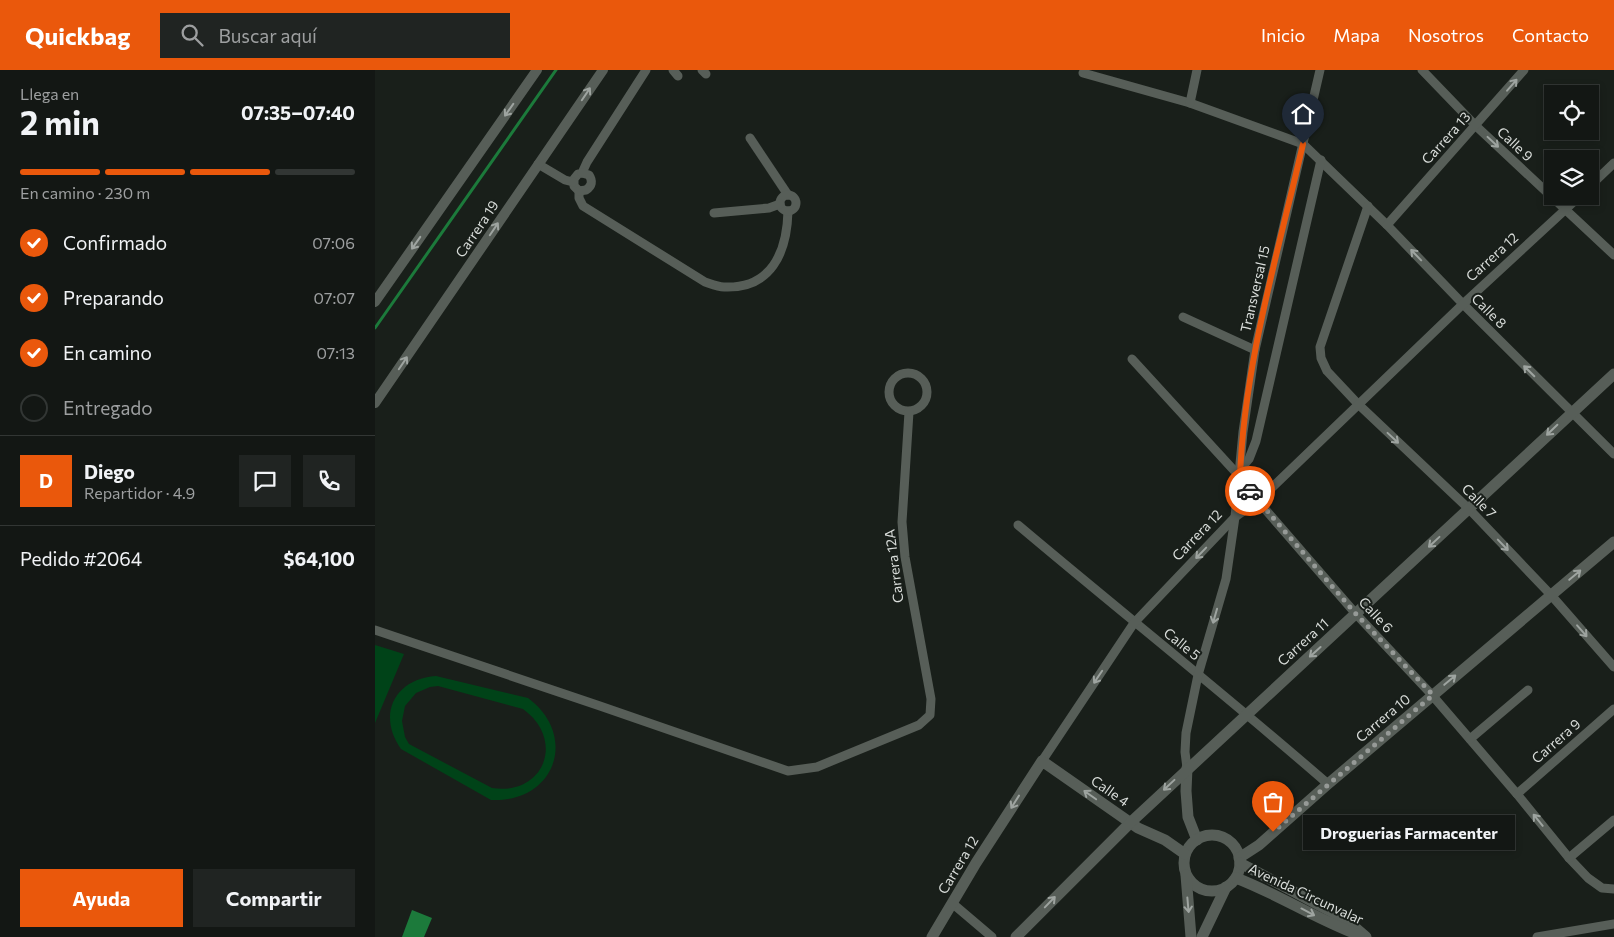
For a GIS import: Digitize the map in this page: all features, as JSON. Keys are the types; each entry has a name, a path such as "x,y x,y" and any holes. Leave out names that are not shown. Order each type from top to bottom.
{"main road":[{"name":"Carrera 11","path":"1016,937 1187,768 1614,374"},
{"name":"Carrera 10","path":"1239,860 1614,542"},
{"name":"Calle 4","path":"1042,761 1138,828 1165,840 1191,846"},
{"name":"Carrera 12","path":"932,937 976,863 1042,761"},
{"path":"1187,768 1186,791 1191,846 1184,863 1191,937"},
{"path":"1191,846 1205,836 1223,838 1236,849 1239,860 1236,878 1226,887 1201,937"},
{"name":"Avenida Circunvalar","path":"1239,860 1334,926 1365,937"},
{"path":"1185,873 1198,887 1207,891 1226,887"},
{"name":"Avenida Circunvalar","path":"1236,878 1289,896"}],"street":[{"path":"376,300 537,70"},
{"name":"Carrera 19","path":"375,403 603,70"},
{"path":"582,173 587,162 646,70"},
{"path":"1190,103 1197,70"},
{"name":"Transversal 15","path":"1235,517 1243,432 1255,350 1320,70"},
{"name":"Calle 9","path":"1422,70 1476,126 1614,255"},
{"name":"Carrera 13","path":"1387,225 1524,70"},
{"path":"1083,73 1190,103 1303,144"},
{"path":"750,138 787,194 793,196 797,202 795,208 788,211 781,208 780,204 782,197 787,194"},
{"name":"Calle 8","path":"1303,144 1368,206 1463,304 1614,454"},
{"path":"1240,474 1249,459 1256,440 1321,160"},
{"path":"1599,177 1614,163"},
{"path":"538,164 565,180 573,182"},
{"path":"579,191 586,190 591,185 589,175 582,173 575,176 573,182 579,191 579,198 583,206 705,282 722,288 751,285 770,272 777,261 786,237 788,211"},
{"path":"713,213 769,208 780,204"},
{"name":"Carrera 12","path":"1042,761 1134,623 1235,517 1258,501 1463,304 1570,205"},
{"name":"Calle 7","path":"1368,206 1320,347 1321,358 1327,371 1358,404 1469,509 1551,595 1614,667"},
{"path":"1183,317 1255,350"},
{"name":"Calle 6","path":"1132,359 1240,474 1258,501 1356,614 1433,695 1569,858 1588,878 1602,888 1614,889"},
{"path":"902,374 920,377 925,384 927,394 925,402 918,409 909,412 900,410 893,404 889,396 889,387 894,379 902,374"},
{"name":"Carrera 12A","path":"375,630 788,771 817,767 919,725 930,715 931,699 908,583 904,549 903,522 909,412"},
{"path":"1187,768 1185,752 1186,733 1199,675 1226,579 1235,517"},
{"name":"Calle 5","path":"1018,525 1134,623 1247,713 1328,784"},
{"path":"1470,740 1528,690"},
{"name":"Carrera 9","path":"1517,794 1614,709"},
{"path":"1569,858 1614,820"},
{"path":"952,904 992,937"},
{"path":"1537,937 1614,924"}],"shaded area":[{"path":"375,645 404,654 375,723"},
{"path":"436,676 528,698 544,713 553,730 556,748 553,764 544,779 531,791 513,798 491,800 401,749 390,724 390,712 400,691 409,684","holes":["438,686 523,709 536,722 544,736 546,750 543,763 536,775 525,783 510,788 492,788 409,744 405,737 402,721 405,706 416,693"]},
{"path":"412,910 432,918 424,937 402,937"}],"waterway":[{"path":"375,328 556,70"}],"way so far":[{"path":"1250,491 1356,614 1433,695 1273,832"}],"place":[{"name":"Droguerias Farmacenter","path":"1273,832"}],"route":[{"path":"1250,491 1240,477 1243,432 1255,350 1303,144"}]}
